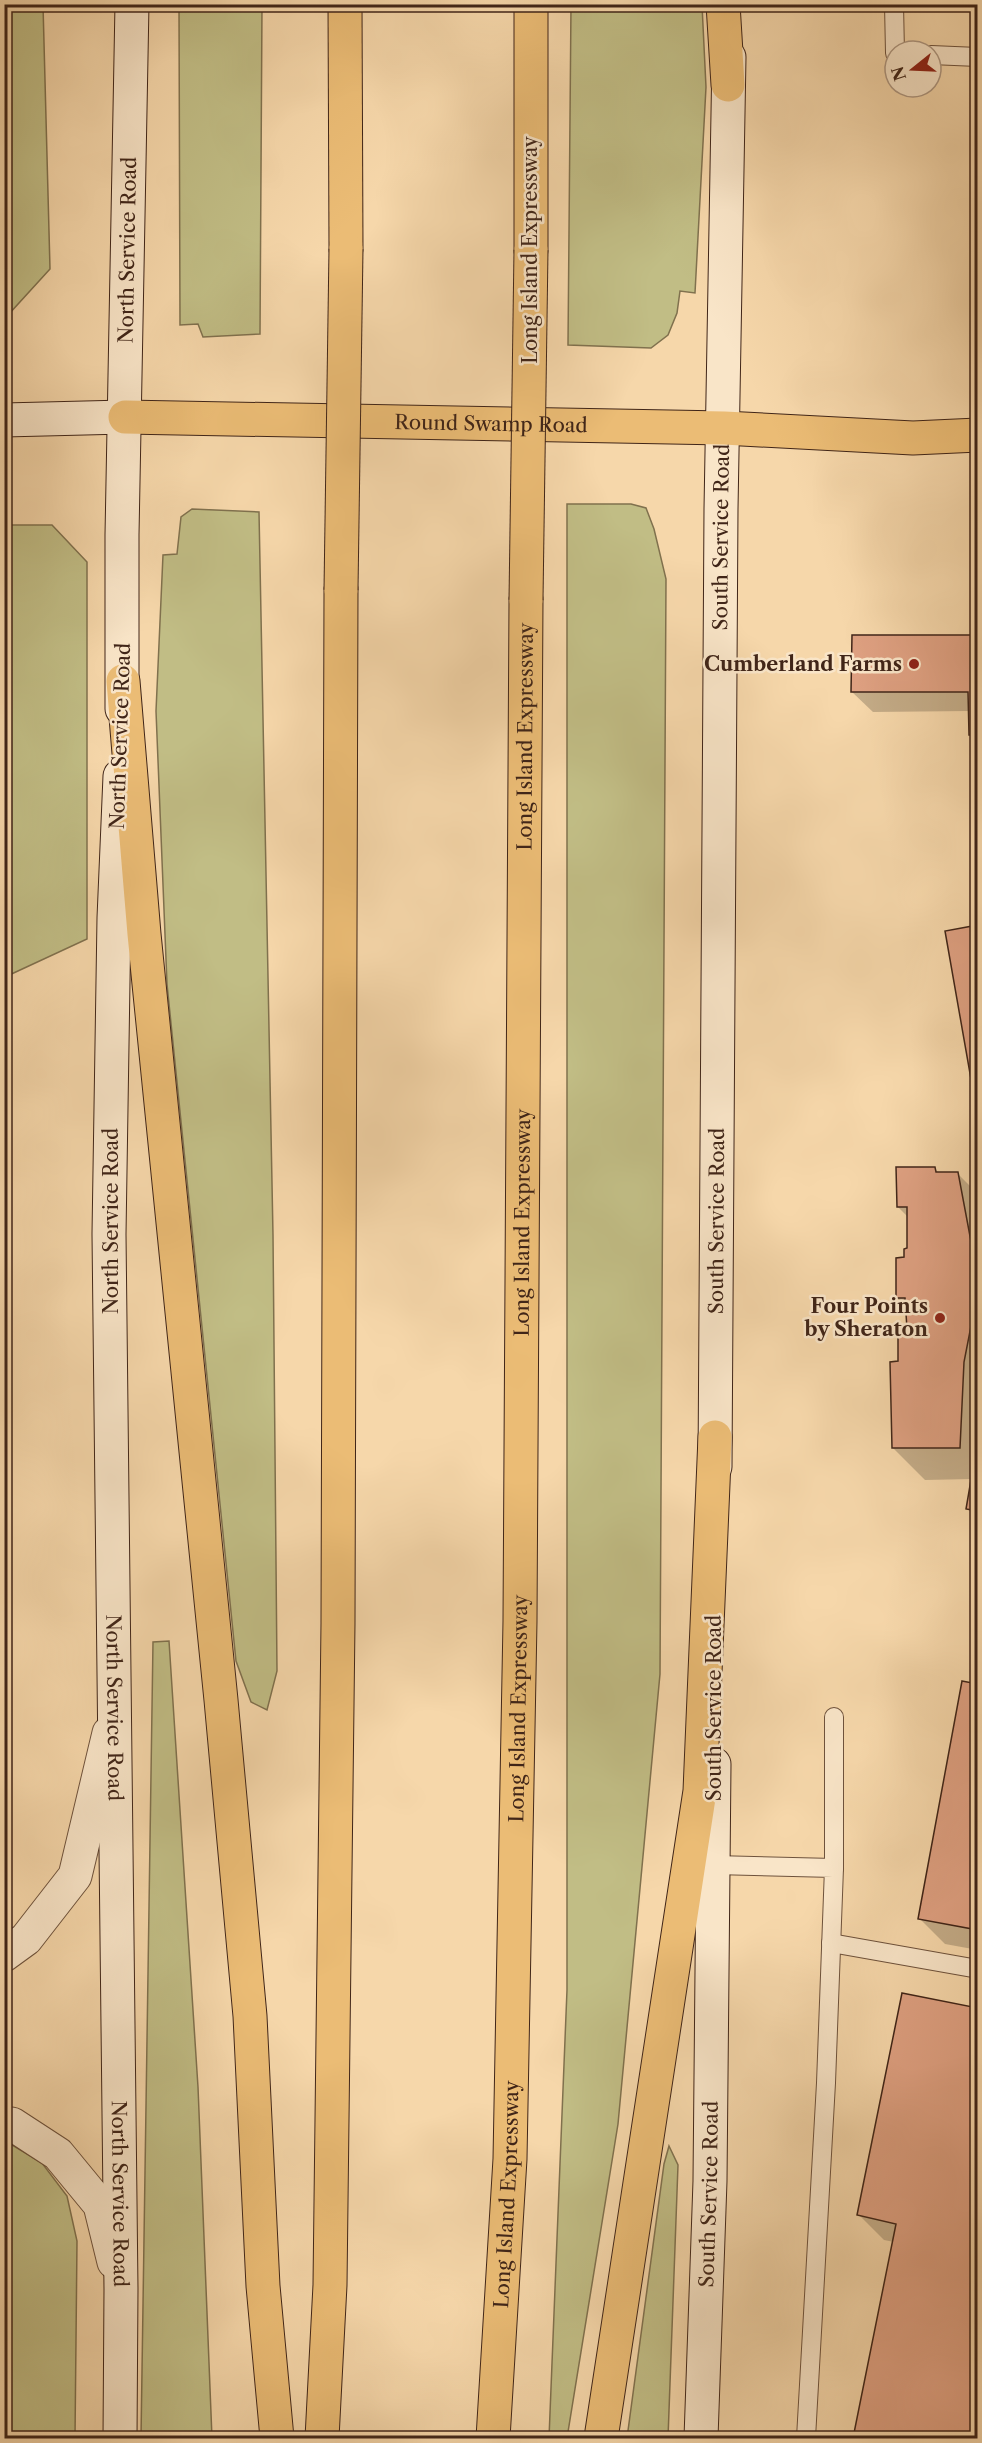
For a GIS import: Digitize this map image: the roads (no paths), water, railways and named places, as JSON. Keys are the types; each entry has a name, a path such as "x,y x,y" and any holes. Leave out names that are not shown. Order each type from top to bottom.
{"main road":[{"name":"North Service Road","path":"120,2439 121,2289 109,1234 114,918 123,681 122,535 132,4"},
{"path":"322,2439 330,2285 338,1659 341,590 346,249 345,4"},
{"name":"Long Island Expressway","path":"494,2439 510,2159 520,1633 531,4"},
{"path":"723,4 728,85"},
{"name":"South Service Road","path":"701,2439 710,2181 714,1865 718,761 729,4"},
{"name":"Round Swamp Road","path":"4,420 125,417 724,428 904,438 978,435"},
{"path":"123,681 144,934 221,1700 250,2016 263,2286 277,2439"},
{"path":"601,2439 700,1791 715,1437"},
{"path":"4,1955 26,1939 75,1876 115,1705"},
{"path":"4,2123 12,2124 58,2154 100,2205 121,2289"}],"lane":[{"path":"894,4 895,39"},
{"path":"943,56 978,57"},
{"path":"806,2439 826,2083 834,1868 834,1717"},
{"path":"714,1865 834,1868"},
{"path":"831,1943 978,1968"}],"place":[{"name":"Cumberland Farms","path":"914,664"},
{"name":"Four Points by Sheraton","path":"940,1318"}]}
